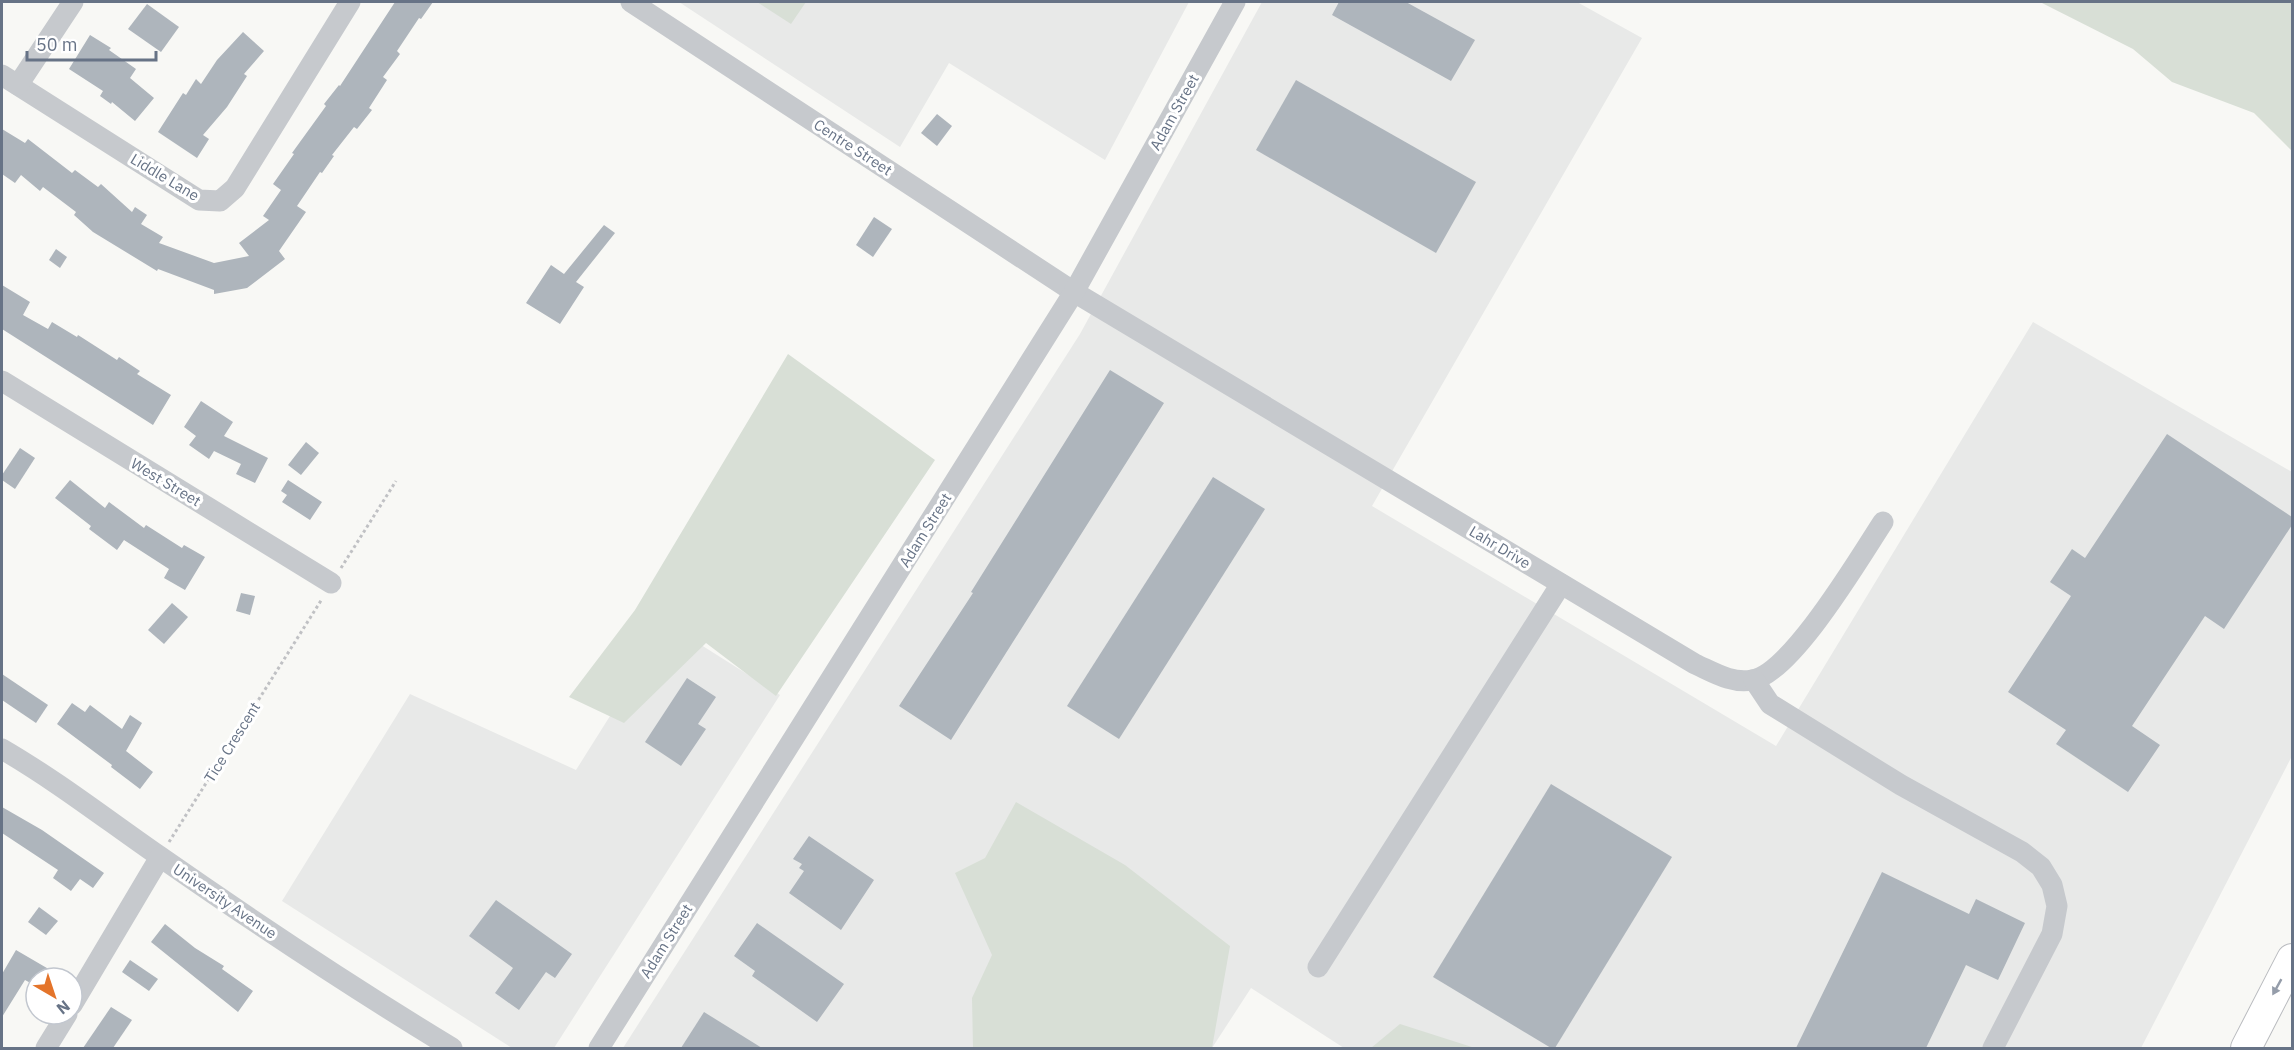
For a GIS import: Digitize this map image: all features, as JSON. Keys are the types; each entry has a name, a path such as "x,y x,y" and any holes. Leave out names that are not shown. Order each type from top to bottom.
{"highway":[{"path":"2246,1048 2292,959"}],"street":[{"path":"10,80 73,2"},
{"name":"Liddle Lane","path":"10,80 199,200 220,201 235,188 350,2"},
{"name":"Centre Street","path":"631,2 1074,292"},
{"name":"Adam Street","path":"599,1048 1074,292 1235,2"},
{"name":"Lahr Drive","path":"1074,292 1695,664 1735,681 1754,680"},
{"name":"West Street","path":"2,381 332,583"},
{"path":"1883,522 1799,644 1769,673 1754,680 1770,704 1901,785 2022,852 2042,867 2052,885 2057,906 2052,933 1993,1048"},
{"path":"1318,967 1561,584"},
{"name":"University Avenue","path":"2,749 40,771 160,857 401,1017 452,1048"},
{"path":"84,985 160,857"},
{"path":"46,1048 60,1026"}],"path":[{"name":"Tice Crescent","path":"160,857 396,481"}],"shaded area":[{"path":"679,2 1189,2 1105,160 949,63 900,147"},
{"path":"757,2 806,2 791,24"},
{"path":"1262,2 1577,2 1642,38 1372,506 1776,746 2033,322 2292,472 2292,756 2141,1048 1344,1048 1251,988 1212,1048 623,1048 1080,334"},
{"path":"2040,2 2292,2 2292,151 2254,113 2172,82 2133,49"},
{"path":"788,354 935,460 776,696 706,643 624,723 569,697 635,610"},
{"path":"668,624 780,695 554,1048 512,1048 282,901 410,694 576,770"},
{"path":"1016,802 1125,865 1230,946 1212,1048 973,1048 972,998 992,955 955,873 985,858"},
{"path":"1400,1024 1475,1048 1371,1048"}],"building":[{"path":"395,2 433,2 421,19 419,18 397,51 400,54 383,77 387,80 369,108 372,110 357,129 354,127 332,155 334,156 297,206 306,212 279,251 285,259 247,288 214,294 214,290 158,269 157,271 93,232 74,215 76,212 43,187 40,191 21,175 15,183 2,174 2,129 25,143 28,139 72,173 75,170 98,187 101,184 132,212 135,207 147,215 141,224 163,237 159,243 214,263 249,256 239,243 269,220 263,216 281,190 273,184 326,106 324,104 340,86"},
{"path":"1339,2 1406,2 1475,40 1451,81 1332,15"},
{"path":"147,4 179,27 161,52 128,29"},
{"path":"243,32 264,51 244,74 247,76 227,107 203,135 209,139 197,158 158,132 183,93 186,95 196,79 201,84 217,60"},
{"path":"90,35 111,48 109,50 136,69 130,78 154,98 135,121 112,102 111,104 100,96 103,91 69,69"},
{"path":"1296,80 1476,182 1436,253 1256,150"},
{"path":"937,114 952,126 937,146 921,133"},
{"path":"874,217 892,229 873,257 856,245"},
{"path":"604,225 615,233 576,282 584,287 560,324 526,303 551,265 564,274"},
{"path":"56,249 67,257 60,268 49,260"},
{"path":"2,285 30,302 23,315 48,329 52,322 77,337 78,335 117,360 119,357 140,371 137,374 171,395 153,425 2,329"},
{"path":"1110,370 1164,403 951,740 899,706 973,593 971,592"},
{"path":"201,401 233,422 224,436 268,458 255,483 236,474 241,464 214,451 209,459 189,445 196,436 184,427"},
{"path":"2167,434 2292,517 2292,525 2224,629 2205,616 2132,726 2160,745 2128,792 2056,744 2066,730 2008,692 2071,596 2050,582 2072,549 2085,558"},
{"path":"306,442 319,453 301,475 288,465"},
{"path":"20,448 35,458 15,489 2,480 2,475"},
{"path":"1213,477 1265,509 1119,739 1067,706"},
{"path":"70,480 105,508 109,502 144,528 146,525 182,548 184,545 205,557 185,590 164,578 169,569 124,540 117,550 89,529 91,526 55,498"},
{"path":"288,480 322,502 310,520 282,502 287,495 281,491"},
{"path":"241,593 255,596 250,615 236,611"},
{"path":"172,603 188,617 164,644 148,630"},
{"path":"2,674 48,705 36,723 2,700"},
{"path":"687,678 716,697 698,724 706,729 681,766 645,742"},
{"path":"72,703 85,712 90,705 122,729 130,715 142,723 126,751 153,772 140,789 57,724"},
{"path":"1551,784 1672,857 1555,1048 1551,1048 1433,977"},
{"path":"2,807 42,830 104,873 93,888 80,879 71,891 53,878 58,870 2,833"},
{"path":"809,836 874,880 841,930 789,893 804,871 799,868 802,864 793,859"},
{"path":"1882,872 1969,914 1976,899 2025,923 1998,980 1966,965 1926,1048 1796,1048"},
{"path":"496,900 572,954 555,978 546,972 519,1010 495,993 513,968 469,936"},
{"path":"39,907 58,921 46,935 28,922"},
{"path":"757,923 844,984 817,1022 752,976 755,971 734,956"},
{"path":"165,924 195,948 224,966 222,969 253,991 238,1012 151,942"},
{"path":"16,950 43,966 24,966 24,982 2,1017 2,974"},
{"path":"130,960 158,979 149,991 122,972"},
{"path":"111,1007 132,1020 113,1048 83,1048"},
{"path":"704,1012 762,1048 681,1048"}]}
